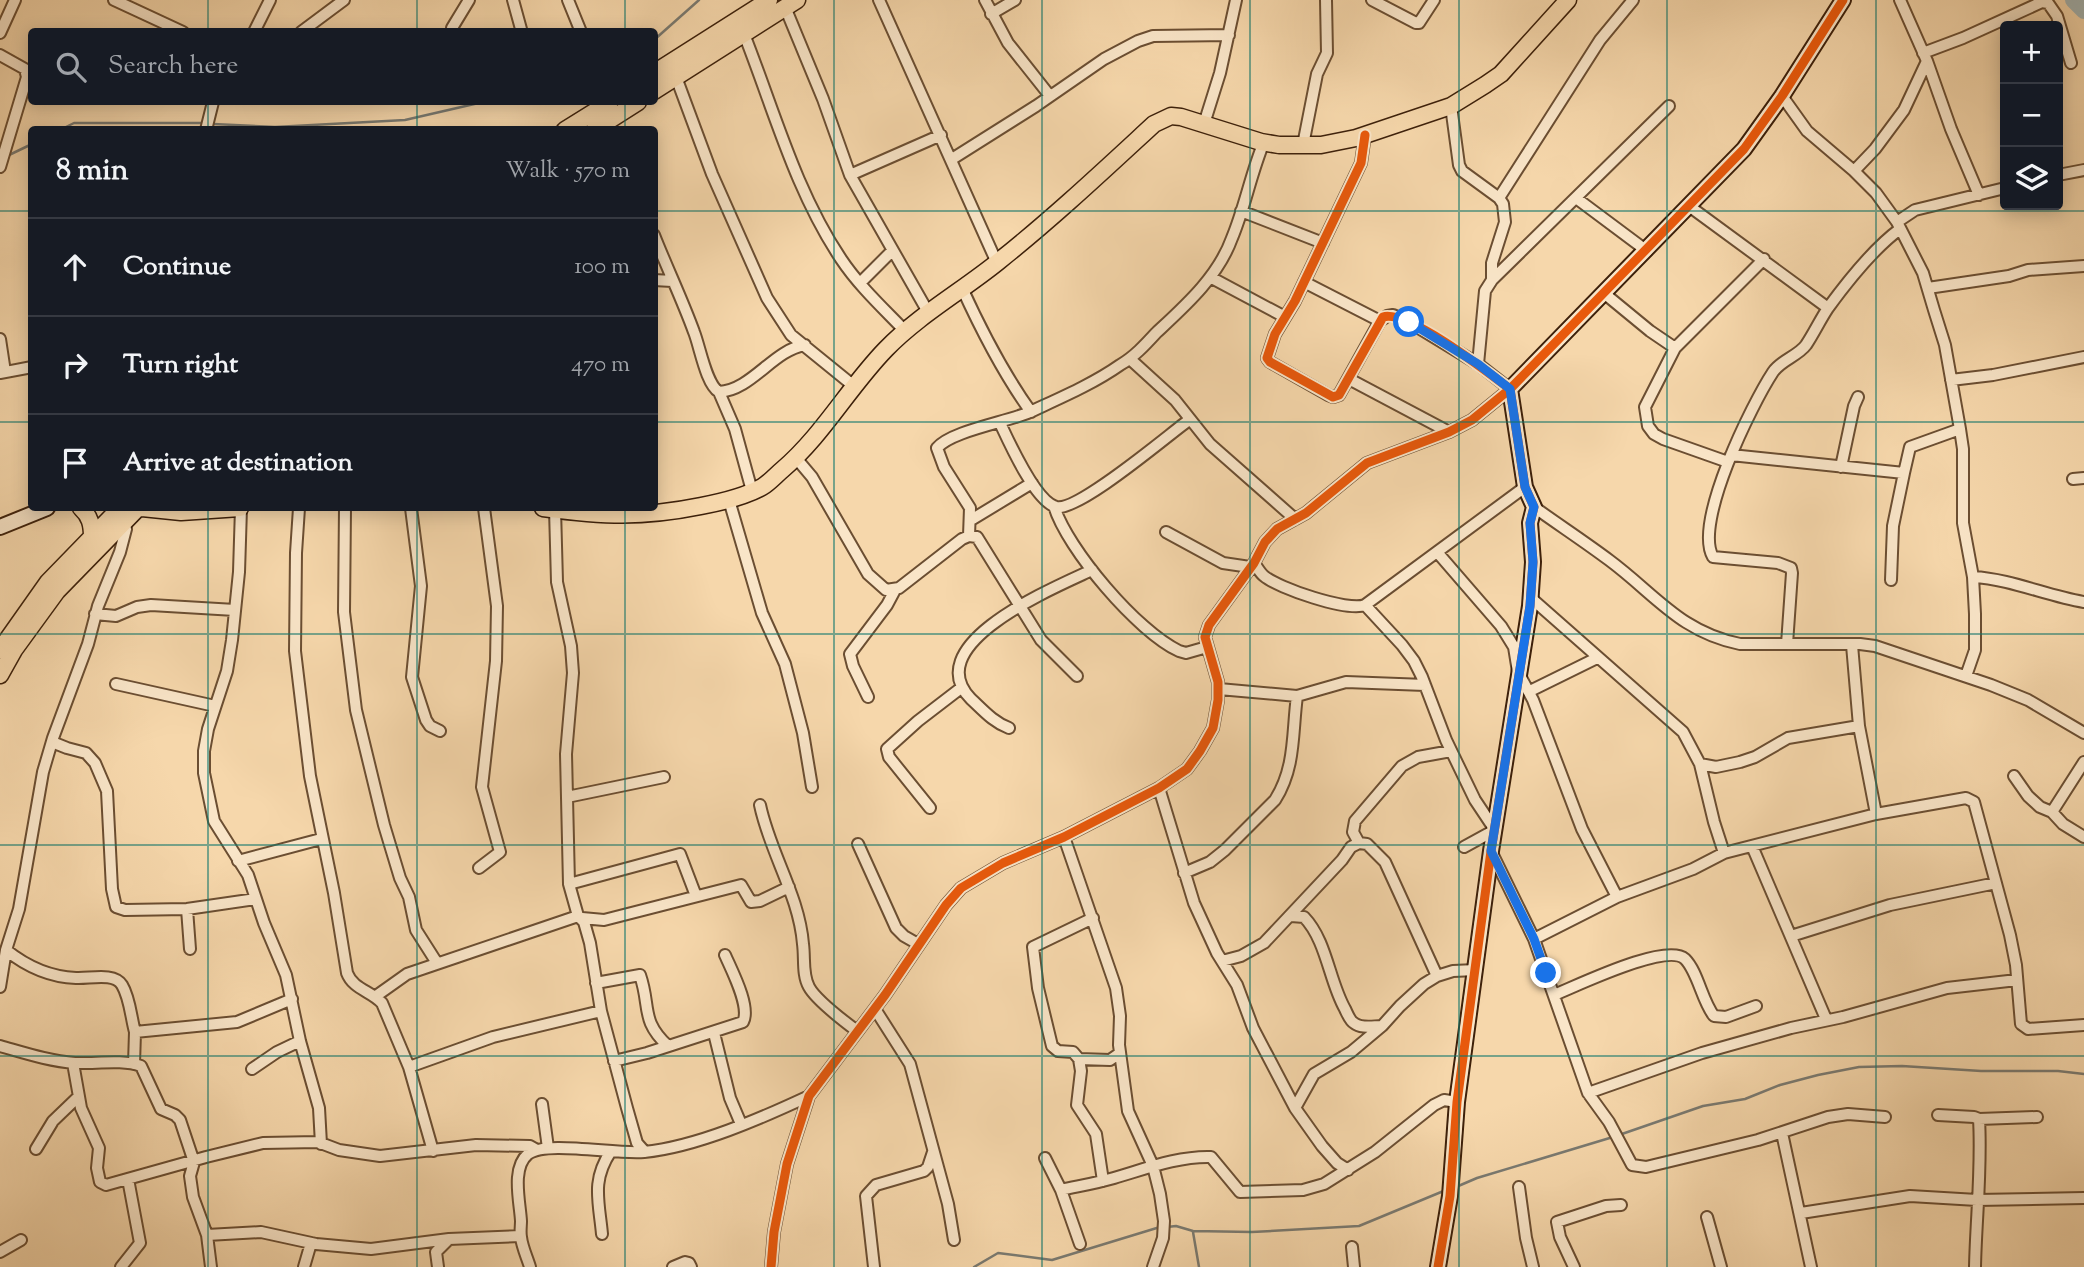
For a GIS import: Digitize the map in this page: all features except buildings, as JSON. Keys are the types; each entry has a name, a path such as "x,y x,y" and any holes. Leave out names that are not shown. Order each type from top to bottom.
{"main road":[{"path":"658,89 744,34 769,0"},
{"path":"658,510 686,509 729,500 763,486 796,458 884,350 928,312 997,263 1062,209 1154,124 1171,116 1264,142 1303,145 1321,145 1365,135 1451,106 1500,74 1561,2"},
{"path":"658,72 757,17 791,4"},
{"path":"571,126 605,105"},
{"path":"605,126 634,105"},
{"path":"85,511 98,540"},
{"path":"0,675 14,650 51,598 119,511"},
{"path":"0,650 48,582 136,511"},
{"path":"98,540 154,515 174,511"},
{"path":"609,511 648,511"}],"street":[{"path":"0,33 15,0"},
{"path":"114,0 174,28"},
{"path":"256,28 270,0"},
{"path":"306,28 344,0"},
{"path":"452,28 470,0"},
{"path":"513,0 520,28"},
{"path":"568,0 579,28"},
{"path":"879,0 997,263"},
{"path":"985,0 1008,43 1050,96"},
{"path":"991,14 1015,0"},
{"path":"1203,124 1220,73 1236,0"},
{"path":"1303,145 1317,74 1328,46 1322,0"},
{"path":"1371,0 1416,23 1419,23 1434,0"},
{"path":"1499,198 1600,40 1633,0"},
{"path":"771,1267 788,1164 810,1096 875,1009 946,905 961,888 1003,863 1064,837 1159,788 1187,769 1213,728 1219,689 1205,637 1209,625 1265,542 1278,529 1306,513 1367,463 1449,432 1472,420 1510,389 1745,149 1843,0"},
{"path":"1900,0 1979,195"},
{"path":"1854,171 1875,149 1904,110 1925,57 1963,38 2028,7 2048,3 2057,16 2071,63"},
{"path":"791,4 850,175 928,312"},
{"path":"744,34 794,173 840,257 860,283 905,331"},
{"path":"952,159 1104,59 1138,41 1153,36 1229,35"},
{"path":"0,55 25,69 27,77 1,165"},
{"path":"676,78 712,174 767,298 792,335 855,387"},
{"path":"1782,96 1807,131 1876,193 1898,225 1928,288 1945,345 1963,449 1963,523 1973,577 1975,650 1966,676"},
{"path":"207,126 211,105"},
{"path":"1451,106 1459,165 1503,204 1505,222 1492,263 1492,280"},
{"path":"1478,364 1485,292 1492,280 1669,106"},
{"path":"850,175 941,135"},
{"path":"1365,135 1361,163 1304,282 1269,347 1266,356 1268,360 1333,397 1339,395 1349,379 1380,321 1387,316 1401,318 1478,364 1510,389 1525,487 1534,507 1611,561 1671,614 1721,640 1740,644 1875,646 2028,700 2084,733"},
{"path":"969,536 971,520 966,500 944,467 937,449 940,444 1031,412 1130,359 1191,300 1210,277 1232,239 1264,142"},
{"path":"2063,174 2084,170"},
{"path":"1787,644 1791,568 1777,563 1724,560 1711,554 1712,517 1717,489 1729,458 1774,371 1804,348 1828,308 1888,238 1902,216 1915,210 2000,189"},
{"path":"1576,198 1647,251"},
{"path":"1689,206 1828,308"},
{"path":"1241,211 1323,243"},
{"path":"658,245 694,332 710,379 719,392 735,429 752,491"},
{"path":"860,283 892,251"},
{"path":"1764,259 1675,348 1645,407 1648,426 1654,434 1663,439 1729,458 1904,473"},
{"path":"1928,288 1972,283 2028,270 2084,267"},
{"path":"1210,277 1285,317"},
{"path":"658,280 672,281"},
{"path":"1304,282 1380,321"},
{"path":"962,288 983,334 1014,390 1031,412"},
{"path":"1605,294 1675,348"},
{"path":"0,339 3,373 28,368"},
{"path":"719,392 736,387 783,355 805,345"},
{"path":"1951,380 1993,375 2084,357"},
{"path":"1130,359 1175,400 1210,444 1295,519"},
{"path":"1349,379 1449,432"},
{"path":"1841,467 1858,397"},
{"path":"1054,506 1069,506 1094,492 1189,420"},
{"path":"1000,423 1031,483 1054,506 1068,538 1126,610 1171,648 1186,653 1208,647"},
{"path":"1891,580 1893,526 1910,447 1960,429"},
{"path":"796,458 812,477 868,575 880,586 886,590 895,590 906,585 952,546 969,536 977,537 1041,640 1077,676"},
{"path":"971,520 1031,483"},
{"path":"1166,532 1223,563 1252,565 1265,577 1330,604 1357,608 1365,605 1525,487"},
{"path":"729,500 762,613 785,664 803,733 812,787"},
{"path":"1438,1267 1491,851 1531,598 1533,562 1530,523 1534,507"},
{"path":"0,527 40,511"},
{"path":"240,511 235,610 226,671 204,751 206,789 214,821 248,875 286,975 300,1041 319,1108 321,1144"},
{"path":"299,511 295,651 310,776 349,978 382,1003 409,1068 433,1151"},
{"path":"345,511 344,612 356,710 384,825 411,905 416,930 437,963"},
{"path":"411,511 421,586 412,677 426,720 430,726 440,731"},
{"path":"479,868 500,852 482,787 496,661 497,606 484,511"},
{"path":"550,511 557,582 571,646 573,673 566,733 569,884 590,943 601,1011 639,1149"},
{"path":"0,987 6,950 19,909 30,854 35,807 52,741 126,529"},
{"path":"1437,552 1501,626 1514,647 1518,672 1530,691 1582,829 1617,897"},
{"path":"1009,728 997,724 961,688 958,667 965,653 990,626 1019,605 1092,570"},
{"path":"1973,577 1991,578 2056,597 2084,602"},
{"path":"868,697 850,654 881,614 895,590"},
{"path":"1531,598 1675,723 1692,744 1724,853"},
{"path":"95,614 116,616 137,607 152,605 235,610"},
{"path":"1365,605 1413,661 1451,751 1475,800 1495,830"},
{"path":"1852,645 1859,726 1876,814"},
{"path":"1530,691 1597,658"},
{"path":"1219,689 1297,696 1346,682 1425,685"},
{"path":"116,684 215,706"},
{"path":"930,808 890,757 887,749 961,688"},
{"path":"1184,873 1210,862 1225,850 1275,800 1291,761 1297,696"},
{"path":"1700,764 1716,767 1740,762 1755,757 1788,738 1859,726"},
{"path":"52,741 86,752 102,776 107,791 111,889 116,907 125,910 187,909 256,899"},
{"path":"1359,843 1353,832 1355,821 1402,766 1418,757 1451,751"},
{"path":"2052,812 2084,762"},
{"path":"2014,776 2028,796 2040,807 2052,812 2063,824 2084,837"},
{"path":"567,797 664,777"},
{"path":"1159,788 1194,904 1237,985 1253,1028 1295,1108 1322,1146 1337,1163 1348,1170"},
{"path":"1534,939 1617,897 1693,869 1724,853 1876,814 1966,798 1974,802 2010,935 2023,1027 2028,1029 2084,1025"},
{"path":"760,805 800,926 809,988 857,1031"},
{"path":"1464,847 1495,830"},
{"path":"1064,837 1116,988 1120,1016 1120,1053 1128,1111 1153,1166 1164,1221 1163,1238 1153,1267"},
{"path":"238,860 321,839"},
{"path":"1222,961 1252,951 1264,943 1351,847 1359,843 1367,844 1385,862 1437,976"},
{"path":"858,844 897,928 904,936 918,944"},
{"path":"1752,846 1826,1019"},
{"path":"1491,851 1534,939 1588,1094 1609,1122 1632,1165 1646,1167 1848,1114 1885,1117"},
{"path":"569,884 680,854 695,896"},
{"path":"1791,936 1890,905 1996,883"},
{"path":"376,996 407,974 580,917 604,920 741,885 749,900 760,901 789,887"},
{"path":"187,909 190,949"},
{"path":"1291,916 1304,917 1309,922 1320,945 1336,993 1353,1023 1363,1027 1382,1026"},
{"path":"1093,918 1033,947 1038,988 1052,1046 1058,1051 1073,1052 1079,1059 1081,1071 1077,1105 1096,1134 1103,1181"},
{"path":"6,950 24,963 52,974 74,978 115,978 127,997 135,1032 134,1064"},
{"path":"1554,995 1642,960 1670,954 1681,956 1688,961 1714,1016 1726,1017 1756,1006"},
{"path":"614,1060 714,1033 743,1022 746,1017 743,1002 725,955"},
{"path":"1295,1108 1314,1074 1351,1052 1437,976 1460,969 1476,970"},
{"path":"596,983 640,975 649,1024 668,1046"},
{"path":"1588,1094 1702,1052 1826,1019 1843,1017 1947,988 2017,980"},
{"path":"135,1032 237,1022 292,999"},
{"path":"875,1009 909,1064 948,1204 954,1240"},
{"path":"409,1068 493,1037 601,1011"},
{"path":"714,1033 730,1098 741,1124"},
{"path":"252,1069 300,1041"},
{"path":"0,1046 41,1058 73,1063 141,1066 161,1109 180,1120 194,1162 191,1187 207,1235 211,1267"},
{"path":"1079,1059 1110,1060 1120,1053"},
{"path":"73,1063 83,1115 99,1147 97,1168 100,1182 106,1185 264,1143 321,1144 339,1150 380,1156 476,1145 611,1151 691,1143 810,1096"},
{"path":"36,1149 53,1121 78,1097"},
{"path":"1061,1190 1153,1166 1211,1157 1235,1188 1247,1194 1303,1190 1324,1184 1348,1170 1434,1105 1444,1100 1457,1102"},
{"path":"542,1104 543,1149"},
{"path":"1938,1115 1974,1116 1979,1119 2036,1117"},
{"path":"1975,1267 1976,1200 1981,1155 1979,1119"},
{"path":"1782,1133 1811,1267"},
{"path":"520,1146 523,1160"},
{"path":"530,1267 520,1236 519,1175 523,1160 528,1154 543,1149"},
{"path":"602,1234 598,1178 600,1168 611,1151"},
{"path":"874,1267 866,1196 876,1185 924,1171 933,1152"},
{"path":"1045,1158 1061,1190 1080,1244"},
{"path":"121,1267 140,1243 128,1179"},
{"path":"1519,1187 1533,1267"},
{"path":"1801,1213 1893,1198 2084,1198"},
{"path":"1574,1267 1560,1237 1558,1222 1606,1206 1621,1205"},
{"path":"1707,1217 1721,1267"},
{"path":"207,1235 261,1232 311,1242 371,1249 449,1239 520,1236"},
{"path":"438,1267 436,1252 449,1239"},
{"path":"0,1252 21,1240"},
{"path":"304,1267 311,1242"},
{"path":"1352,1247 1354,1267"},
{"path":"673,1267 685,1262 690,1263 691,1267"}],"waterway":[{"path":"658,36 699,0"},
{"path":"2073,0 2084,11"},
{"path":"294,126 405,120 470,105"},
{"path":"68,126 74,123 203,123"},
{"path":"213,124 254,126"},
{"path":"7,156 28,146"},
{"path":"1619,1135 1703,1106 1745,1099 1780,1085 1859,1067 1902,1066 2084,1074"},
{"path":"1456,1187 1477,1178 1613,1137"},
{"path":"1167,1227 1176,1226 1193,1231 1252,1232 1359,1226 1446,1190"},
{"path":"974,1267 998,1253 1052,1260 1160,1227"},
{"path":"1193,1232 1199,1267"}],"cycle path":[{"path":"771,1267 774,1232 787,1164 809,1096 885,995 946,905 961,888 1003,863 1064,837 1159,788 1187,769 1213,728 1218,700 1218,682 1205,637 1209,625 1254,563 1265,542 1277,529 1306,513 1367,463 1449,432 1472,420 1510,389 1744,149 1782,96 1843,0"},
{"path":"1365,135 1361,163 1295,301 1275,334 1267,358 1333,397 1339,395 1383,317 1394,317 1428,332 1510,389 1525,487 1534,507 1530,523 1533,562 1530,606 1491,851 1457,1102 1450,1196 1438,1267"}],"route":[{"path":"1409,322 1478,364 1510,389 1525,487 1534,507 1530,523 1533,562 1530,606 1491,851 1534,939 1546,973"}]}
